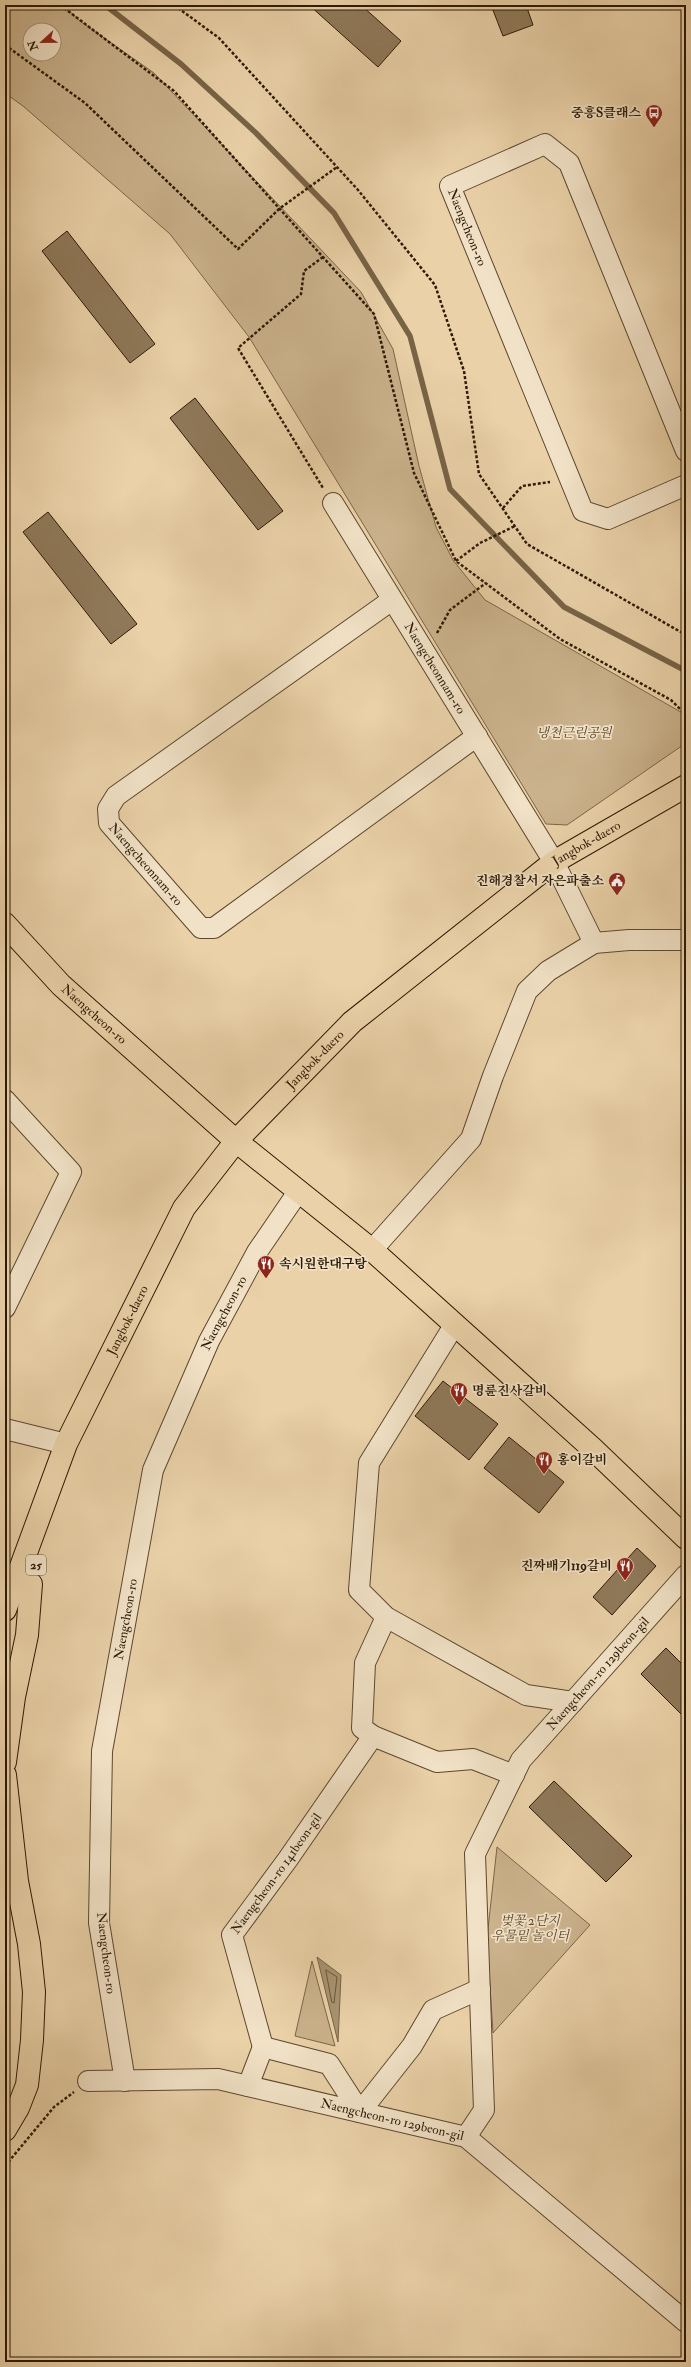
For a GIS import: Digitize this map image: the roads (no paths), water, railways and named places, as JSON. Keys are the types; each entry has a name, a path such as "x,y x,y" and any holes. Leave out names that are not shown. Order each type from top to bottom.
{"main road":[{"name":"Jangbok-daero","path":"66,1444 184,1208 236,1141 352,1022 554,862 686,786"},
{"name":"Naengcheon-ro","path":"5,924 61,985 236,1141 372,1250 593,1449 686,1538"},
{"name":"25","path":"5,1687 66,1444"},
{"name":"25","path":"5,1610 66,1444"},
{"path":"5,1762 14,1697 27,1635 31,1584"},
{"path":"5,1775 17,1881 29,1944 34,1992 32,2040 26,2085 18,2108 5,2130"}],"street":[{"name":"Naengcheon-ro","path":"686,451 569,163 545,144 450,186 583,511 608,519 686,486"},
{"name":"Naengcheonnam-ro","path":"333,503 554,862 594,943"},
{"name":"Naengcheonnam-ro","path":"392,600 116,796 108,810 109,823 201,928 214,928 477,736"},
{"path":"372,1250 472,1139 493,1076 527,991 548,971 594,943 686,940"},
{"path":"5,1100 71,1172 5,1308"},
{"name":"Naengcheon-ro","path":"125,2081 99,1923 102,1751 153,1470 208,1341 257,1252 298,1192"},
{"path":"455,1324 369,1464 359,1590 386,1617 526,1695 573,1702"},
{"path":"5,1429 66,1444"},
{"name":"Naengcheon-ro 129beon-gil","path":"88,2081 218,2079 466,2137 484,2110 476,1854 521,1760 686,1575"},
{"path":"386,1617 365,1663 368,1732 437,1762 474,1759 514,1775"},
{"name":"Naengcheon-ro 141beon-gil","path":"263,2047 232,1935 288,1859 368,1732"},
{"path":"248,2086 263,2047 329,2064 360,2112 412,2046 434,2010 480,1989"},
{"path":"466,2137 686,2322"}],"water":[{"path":"317,1957 341,1975 338,2042"}],"waterway":[{"path":"105,5 181,64 256,133 334,213 410,336 450,489 564,607 686,671"}],"place":[{"name":"중흥S클래스","path":"654,128"},
{"name":"진해경찰서 자은파출소","path":"617,896"},
{"name":"속시원한대구탕","path":"266,1279"},
{"name":"명륜진사갈비","path":"459,1406"},
{"name":"홍이갈비","path":"544,1475"},
{"name":"진짜배기119갈비","path":"625,1581"}],"park label":[{"name":"냉천근린공원","path":"574,733"},
{"name":"벚꽃 2단지 우물밑 놀이터","path":"530,1928"}]}
